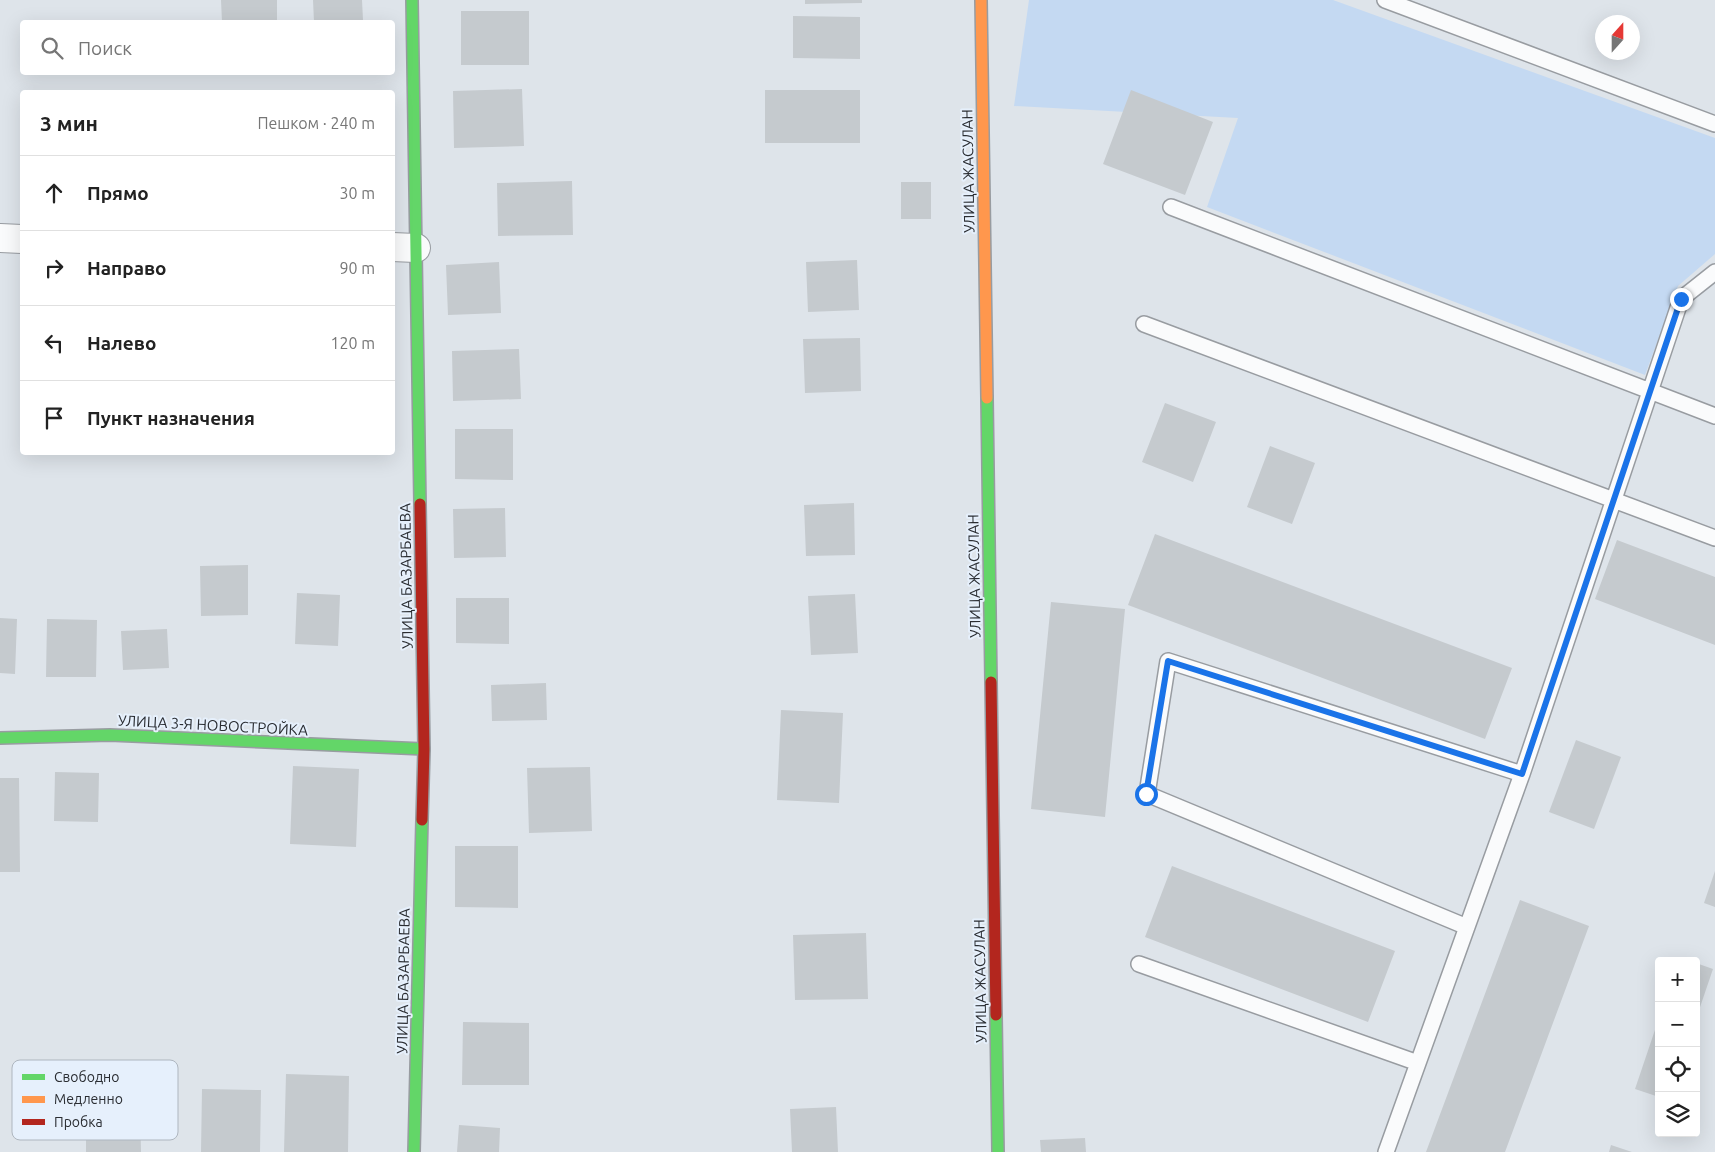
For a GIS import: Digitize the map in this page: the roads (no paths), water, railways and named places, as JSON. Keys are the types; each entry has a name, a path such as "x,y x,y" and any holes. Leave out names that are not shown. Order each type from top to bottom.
{"street":[{"name":"УЛИЦА БАЗАРБАЕВА","path":"412,0 404,247 424,749 414,1152"},
{"name":"УЛИЦА ЖАСУЛАН","path":"981,0 998,1152"},
{"path":"0,238 20,238"},
{"name":"УЛИЦА 3-Я НОВОСТРОЙКА","path":"0,738 110,735 424,749"}],"lane":[{"path":"1385,0 1715,124"},
{"path":"1170,208 1715,416"},
{"path":"1386,1152 1522,774 1681,299 1715,272"},
{"path":"1144,324 1715,538"},
{"path":"1467,927 1146,794 1168,661 1522,774"},
{"path":"1139,964 1418,1063"}]}
